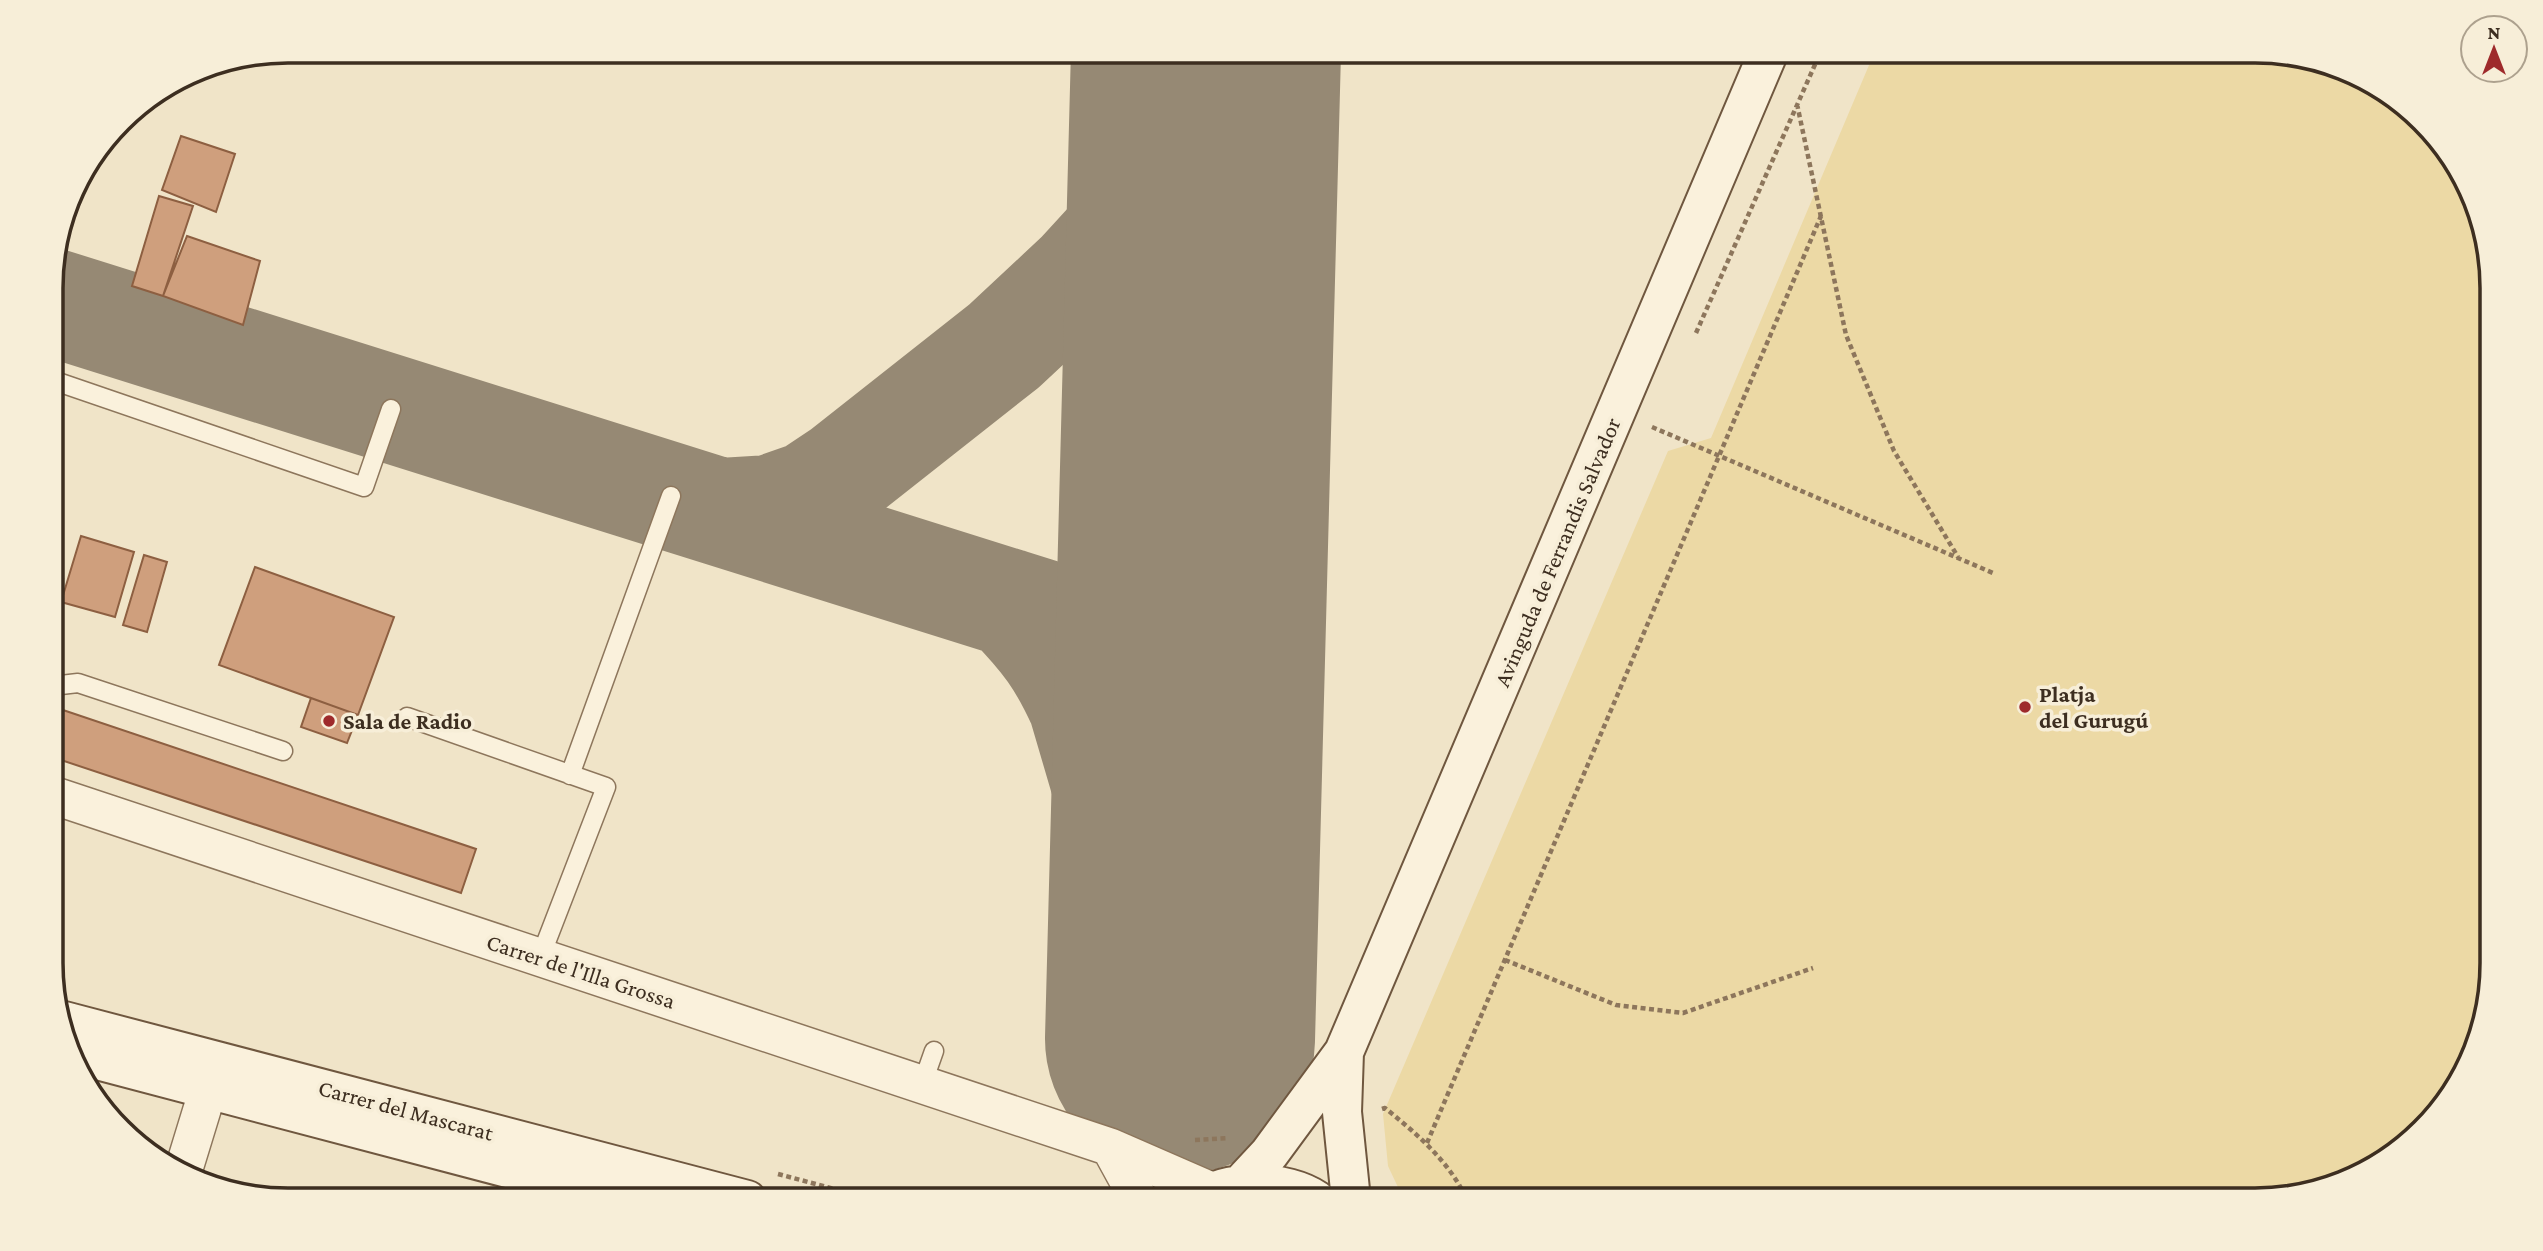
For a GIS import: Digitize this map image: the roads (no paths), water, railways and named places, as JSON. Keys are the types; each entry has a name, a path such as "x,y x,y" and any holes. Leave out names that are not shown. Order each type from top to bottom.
{"street":[{"name":"Avinguda de Ferrandis Salvador","path":"1221,1188 1269,1154 1344,1052 1764,63"},
{"name":"Carrer de l'Illa Grossa","path":"63,799 1110,1147 1210,1188"},
{"name":"Carrer del Mascarat","path":"72,1023 701,1188"},
{"name":"Avinguda de Ferrandis Salvador","path":"1344,1052 1342,1112 1350,1188"},
{"name":"Carrer del Mascarat","path":"84,1057 208,1090 534,1188"},
{"path":"186,1164 208,1090"},
{"path":"1110,1147 1132,1188"}],"lane":[{"path":"63,384 364,487 391,409"},
{"path":"570,775 671,496"},
{"path":"63,685 78,683 283,751"},
{"path":"407,717 606,788 540,958"},
{"path":"922,1085 934,1051"}],"place":[{"name":"Platja del Gurugú","path":"2025,707"},
{"name":"Sala de Radio","path":"329,721"}]}
